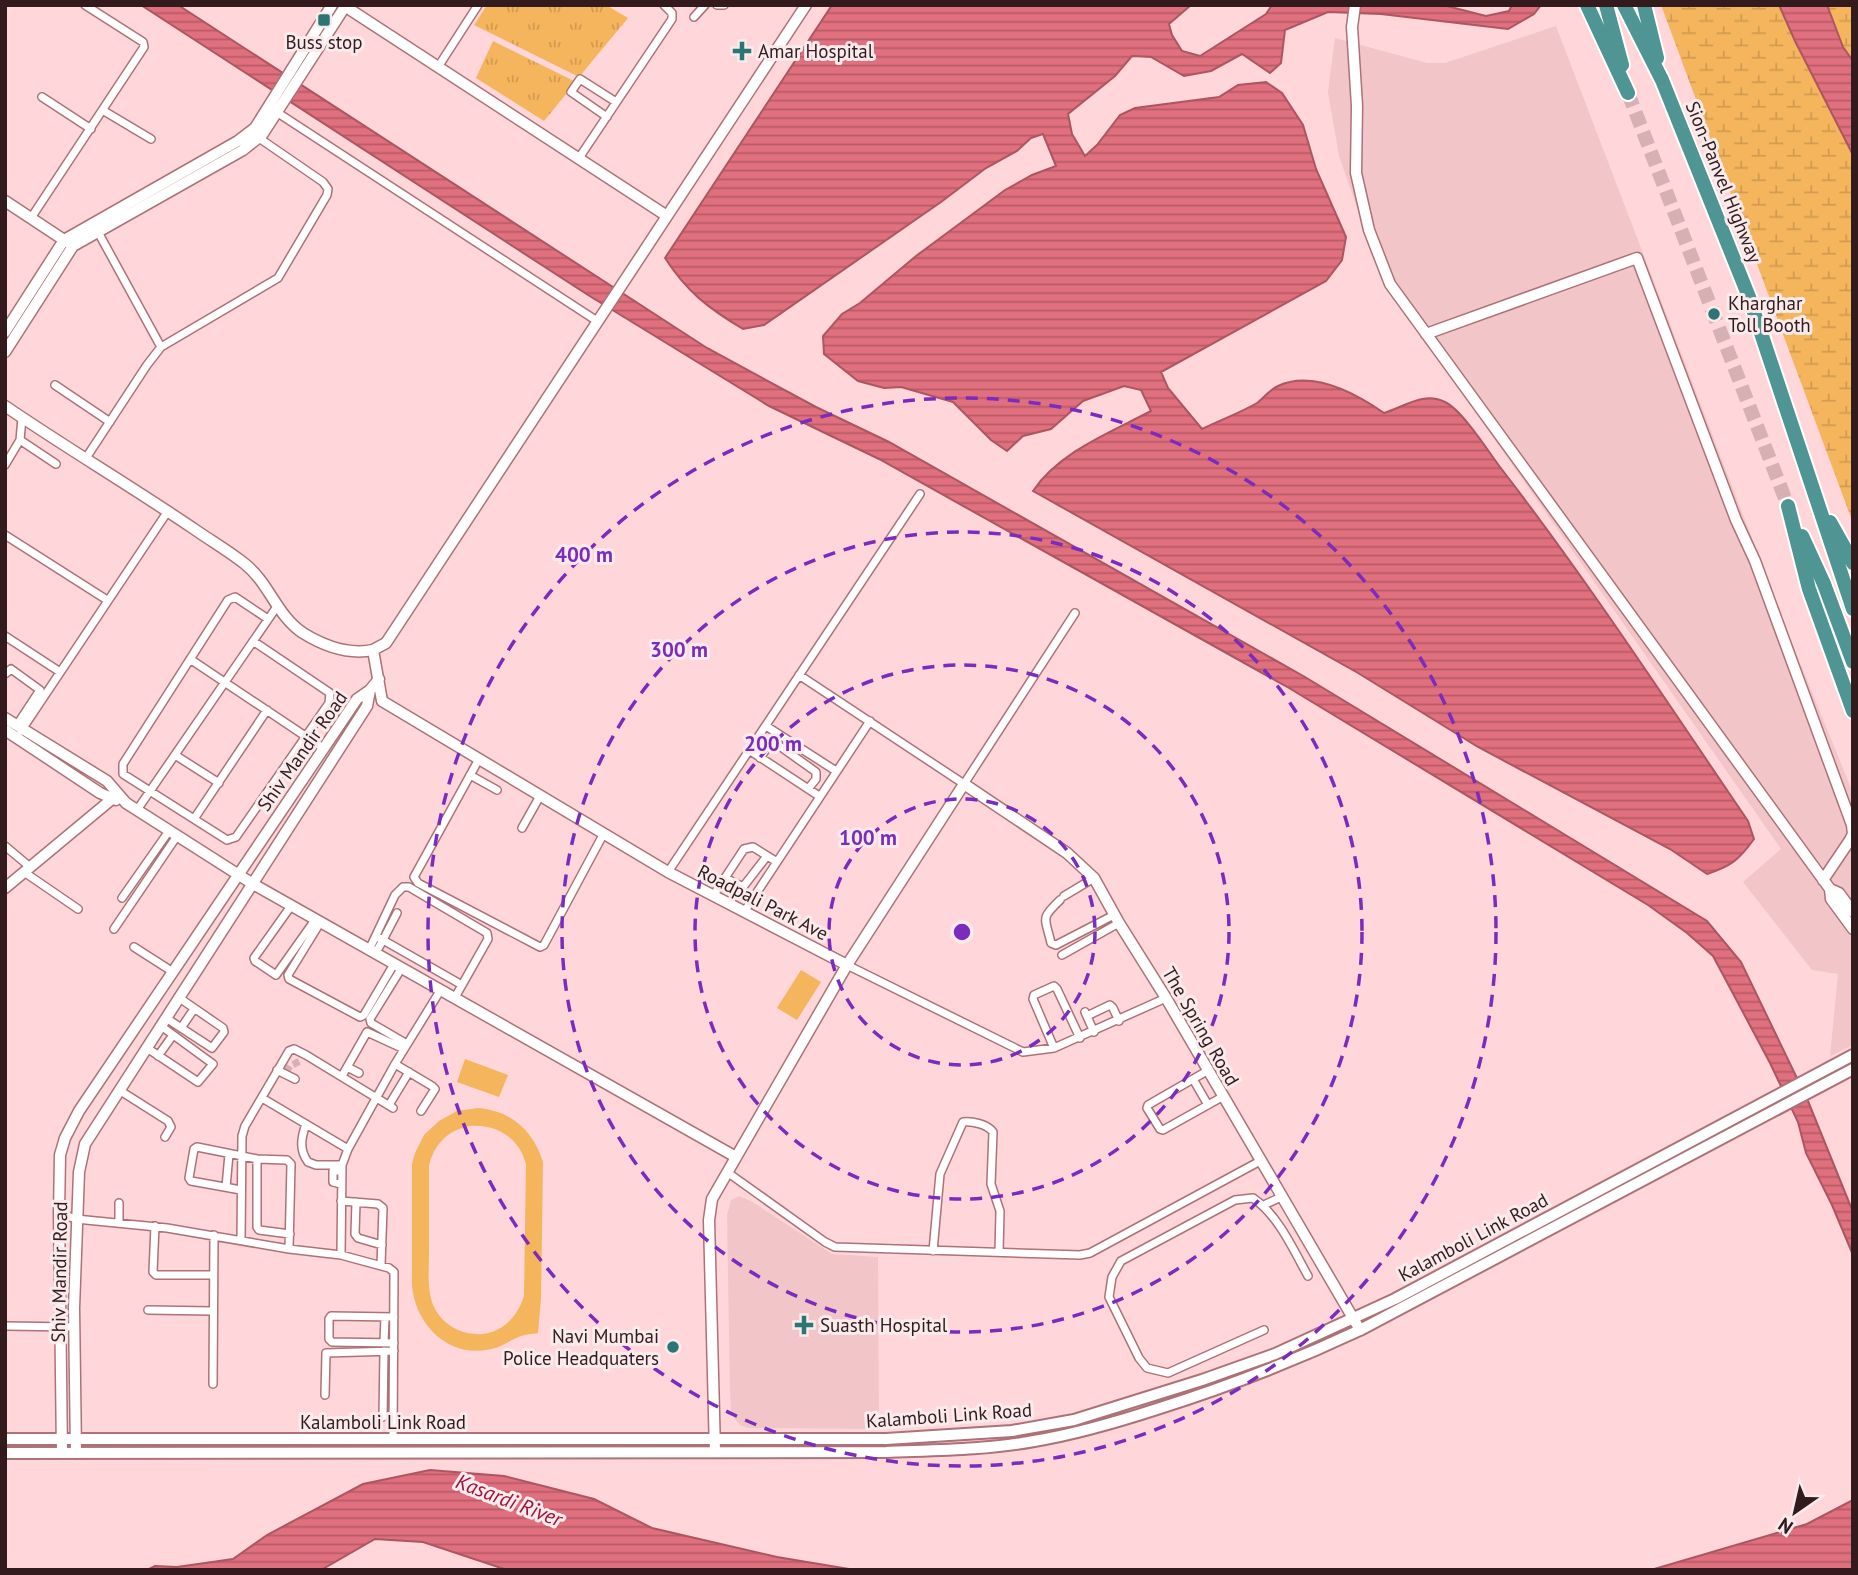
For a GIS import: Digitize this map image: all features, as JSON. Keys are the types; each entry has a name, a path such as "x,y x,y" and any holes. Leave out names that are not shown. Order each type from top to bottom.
{"highway":[{"path":"1587,5 1628,93 1608,9"},
{"path":"1644,5 1662,80"},
{"name":"Sion-Panvel Highway","path":"1624,6 1662,80 1749,296 1816,496"},
{"path":"1816,496 1853,563"},
{"path":"1816,496 1853,609"},
{"path":"1853,662 1824,584 1788,506 1809,589 1853,711"}],"main road":[{"name":"Kalamboli Link Road","path":"5,1439 886,1439 1030,1429 1106,1411 1275,1354 1395,1299 1853,1055"},
{"name":"Kalamboli Link Road","path":"5,1453 886,1452 1032,1442 1110,1424 1206,1393 1280,1366 1360,1330 1853,1069"}],"street":[{"path":"31,218 144,47 143,42 85,5"},
{"path":"5,332 64,240 264,124 278,107 332,5"},
{"path":"438,67 478,5"},
{"path":"579,158 672,19 672,13 664,5"},
{"path":"694,17 705,5"},
{"path":"717,5 724,5"},
{"path":"5,406 168,511 246,565 263,582 291,623 321,643 355,653 373,650 386,643 806,5"},
{"path":"1355,5 1352,27 1357,106 1356,173 1369,230 1390,284 1823,880 1830,889 1839,893 1853,912"},
{"path":"299,70 345,6 667,215"},
{"path":"607,117 571,92 580,79 617,102"},
{"path":"597,110 606,96"},
{"path":"41,97 91,129"},
{"path":"278,107 599,318"},
{"path":"104,111 151,139"},
{"path":"5,352 73,246 243,150 259,138 264,124"},
{"path":"86,458 161,347 278,278 327,195 328,189 323,182 259,138"},
{"path":"5,201 73,246"},
{"path":"98,232 161,347"},
{"path":"1426,334 1637,258 1736,520 1759,573 1852,825 1853,834 1850,840 1823,880"},
{"path":"55,385 110,422"},
{"path":"5,465 20,440 22,418"},
{"path":"20,440 56,464"},
{"path":"668,872 920,494"},
{"path":"19,731 168,511"},
{"path":"5,535 107,600"},
{"path":"253,641 331,693 329,703 236,837 227,840 123,774 123,764 228,600 235,597 268,619"},
{"path":"137,810 278,605"},
{"path":"715,1452 709,1220 712,1199 847,965 1075,613"},
{"path":"5,636 60,672"},
{"path":"370,690 379,679 373,650"},
{"path":"190,659 323,748"},
{"path":"5,674 11,669 40,690 19,731"},
{"path":"799,675 964,784"},
{"name":"Roadpali Park Ave","path":"379,679 382,701 668,872 1015,1049 1023,1052 1054,1048 1166,998"},
{"name":"Shiv Mandir Road","path":"62,1452 60,1155 68,1130 323,748 357,699 370,690"},
{"name":"Shiv Mandir Road","path":"76,1453 76,1219 82,1152 90,1134 366,706 370,690"},
{"path":"194,819 267,710"},
{"path":"5,718 19,731 107,781 115,796 253,884 736,1157"},
{"path":"744,912 870,722"},
{"path":"765,726 836,771"},
{"path":"5,730 19,731"},
{"path":"760,758 771,742 774,742 816,772 816,779 808,789"},
{"path":"749,750 819,796"},
{"path":"175,755 219,783"},
{"path":"479,759 414,877 418,883 540,947 544,945 604,833"},
{"path":"470,775 497,790"},
{"name":"The Spring Road","path":"964,784 1067,853 1094,878 1360,1330"},
{"path":"5,888 115,796"},
{"path":"522,828 540,796"},
{"path":"122,898 173,833"},
{"path":"114,929 173,833"},
{"path":"5,846 27,869 78,909"},
{"path":"713,896 744,849 753,847 777,862"},
{"path":"725,878 743,887 767,856"},
{"path":"1094,878 1062,898 1046,913 1051,943 1056,945 1116,919"},
{"path":"372,952 395,895 403,887 409,887 485,930 488,939 454,999"},
{"path":"1830,889 1831,899 1853,929"},
{"path":"291,905 254,958 276,975 318,921"},
{"path":"379,938 397,914"},
{"path":"1062,956 1116,919"},
{"path":"318,921 288,975 289,979 360,1017 397,966"},
{"path":"379,938 462,985"},
{"path":"134,947 173,972"},
{"path":"397,966 370,1019 371,1023 405,1046"},
{"path":"1054,1048 1033,999 1034,995 1054,986 1080,1038"},
{"path":"341,1255 342,1168 348,1149 405,1046 440,991"},
{"path":"163,1022 181,1028 212,1048 224,1032 223,1028 178,997"},
{"path":"1094,1032 1086,1014 1110,1005 1118,1021"},
{"path":"181,1028 194,1009"},
{"path":"147,1048 198,1082 213,1064 173,1035 163,1022"},
{"path":"342,1076 367,1032 405,1046"},
{"path":"158,1056 173,1035"},
{"path":"241,1239 242,1136 262,1098 283,1072 289,1051 294,1049 303,1058 321,1064 391,1106 409,1072"},
{"path":"316,1072 321,1064"},
{"path":"395,1064 435,1089 421,1111"},
{"path":"347,1067 359,1073"},
{"path":"1207,1071 1147,1108 1163,1130 1222,1097"},
{"path":"283,1072 295,1079"},
{"path":"1193,1079 1208,1105"},
{"path":"120,1090 168,1121 171,1126 165,1137"},
{"path":"262,1098 348,1149"},
{"path":"933,1251 940,1174 963,1122 969,1121 990,1128 993,1132 991,1184 1000,1211 999,1252"},
{"path":"306,1124 302,1153 308,1162 342,1168"},
{"path":"241,1190 191,1181 189,1178 194,1149 197,1147 257,1159 287,1160 291,1164 289,1249"},
{"path":"226,1187 229,1154"},
{"path":"257,1159 257,1227 259,1230 290,1234"},
{"path":"727,1172 835,1247 1080,1255 1090,1253 1262,1160"},
{"path":"1264,1205 1283,1196"},
{"path":"1264,1330 1168,1373 1157,1371 1147,1368 1139,1358 1109,1297 1109,1287 1121,1261 1235,1200 1253,1198 1264,1205 1308,1276"},
{"path":"341,1201 378,1204 383,1208 381,1265"},
{"path":"356,1202 355,1234 358,1238 382,1245"},
{"path":"119,1203 119,1223"},
{"path":"59,1213 76,1219 155,1226 341,1255 381,1265 394,1272 393,1439"},
{"path":"155,1226 153,1272 156,1275 213,1275"},
{"path":"1289,1243 1305,1234"},
{"path":"213,1384 214,1235"},
{"path":"148,1310 212,1311"},
{"path":"394,1317 331,1316 329,1319 329,1339 332,1342 394,1347"},
{"path":"383,1417 384,1317"},
{"path":"5,1326 74,1327"},
{"path":"325,1395 326,1353 384,1347"},
{"path":"383,1395 394,1396"}],"shaded area":[{"path":"1556,26 1796,653 1853,793 1853,1045 1830,1056 1838,974 1812,970 1743,882 1781,849 1390,290 1371,248 1339,156 1328,92 1335,38 1427,63 1445,63"},
{"name":"Suasth Hospital","path":"739,1196 751,1201 832,1254 878,1257 879,1429 748,1428 735,1419 731,1411 730,1393 727,1215 731,1200"}],"green space":[{"path":"487,5 606,5 628,18 579,77 474,25"},
{"path":"1661,5 1779,5 1853,155 1853,523"},
{"path":"1827,5 1853,5 1853,61 1843,47"},
{"path":"493,41 576,82 544,121 476,78"},
{"path":"801,970 821,982 797,1020 777,1008"},
{"path":"465,1059 508,1075 499,1097 457,1082"},
{"path":"478,1108 510,1118 533,1140 543,1162 538,1333 518,1337 495,1348 476,1351 448,1344 437,1336 420,1313 412,1285 412,1164 424,1135 439,1121 457,1111","holes":["480,1126 505,1134 518,1147 526,1164 524,1296 518,1310 504,1326 491,1332 475,1334 459,1330 445,1322 432,1302 429,1290 429,1166 434,1151 443,1139 462,1128"]}],"water":[{"path":"141,5 178,5 707,348 816,407 889,442 1305,677 1707,921 1741,962 1808,1101 1853,1212 1853,1255 1806,1153 1798,1122 1770,1063 1713,956 1687,933 1648,905 1289,688 879,459 769,406 588,295"},
{"path":"832,5 1191,5 1169,24 1182,51 1200,56 1266,14 1272,5 1443,5 1486,16 1509,11 1512,5 1541,5 1534,14 1508,29 1381,14 1328,12 1285,30 1281,63 1270,73 1242,54 1211,71 1184,76 1151,57 1132,56 1115,76 1068,114 1072,134 1085,156 1120,115 1135,108 1219,97 1238,85 1266,82 1282,93 1303,125 1316,169 1346,237 1342,260 1326,281 1161,372 1168,388 1202,429 1250,407 1275,388 1291,382 1319,382 1333,386 1347,391 1384,413 1429,398 1452,406 1474,432 1627,642 1748,821 1754,839 1744,852 1728,865 1707,874 1670,849 1478,747 1358,673 1033,491 1044,477 1071,454 1151,411 1141,390 1124,386 1083,401 1051,429 1023,436 1007,451 991,440 953,402 901,387 884,388 858,381 824,354 823,336 842,314 860,303 916,256 1005,190 1056,166 1043,134 1031,138 1017,151 986,168 764,325 743,329 699,298 665,258"},
{"path":"1779,5 1827,5 1843,47 1853,61 1853,155 1795,41"},
{"name":"Kasardi River","path":"430,1470 504,1476 594,1499 652,1528 777,1557 855,1570 507,1570 423,1542 375,1539 321,1570 147,1570 155,1566 177,1567 233,1559 267,1535 363,1484"},
{"path":"1853,1500 1853,1570 1651,1570 1807,1524"}],"tunnel":[{"path":"1628,93 1788,506"},
{"path":"286,1072 290,1066 300,1061"}],"place":[{"name":"Buss stop","path":"324,20"},
{"name":"Amar Hospital","path":"742,51"},
{"name":"Kharghar Toll Booth","path":"1714,314"},
{"name":"Suasth Hospital","path":"804,1325"},
{"name":"Navi Mumbai Police Headquaters","path":"673,1347"}]}
